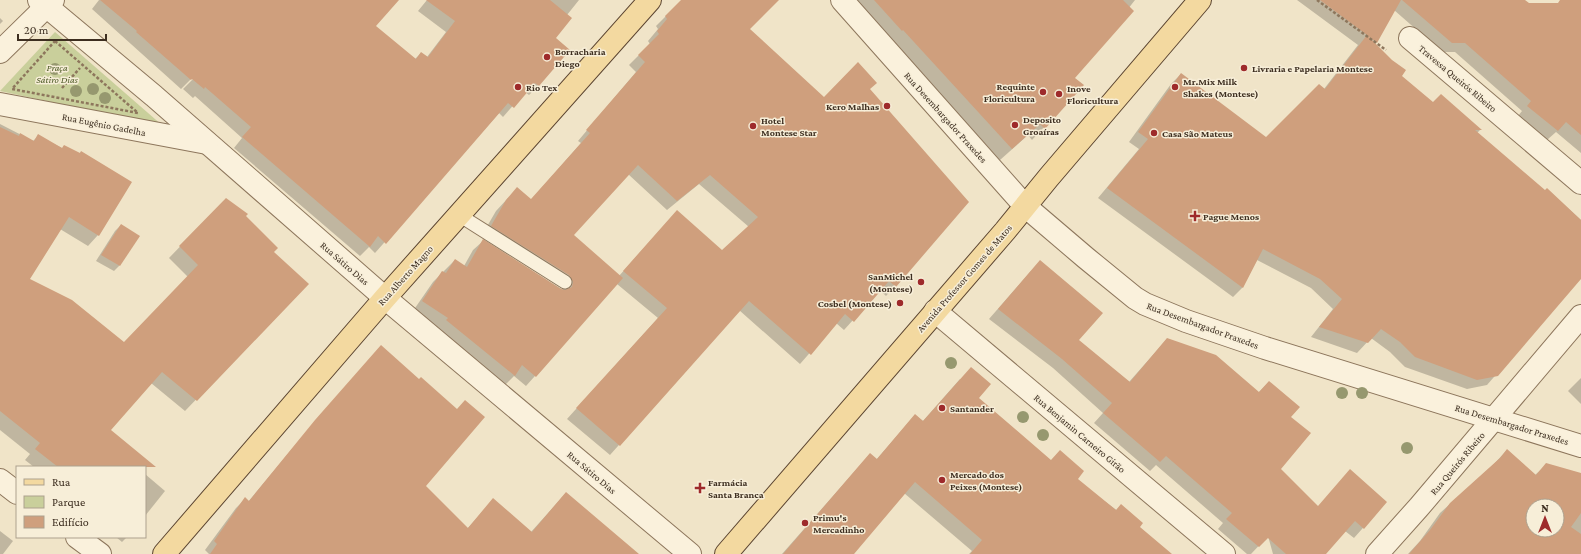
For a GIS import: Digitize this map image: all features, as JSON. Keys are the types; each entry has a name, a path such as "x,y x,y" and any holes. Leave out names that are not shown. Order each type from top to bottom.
{"main road":[{"name":"Rua Alberto Magno","path":"164,554 385,298 650,0"},
{"name":"Avenida Professor Gomes de Matos","path":"726,554 1200,0"}],"street":[{"name":"Rua Desembargador Praxedes","path":"842,0 1025,206 1135,298 1155,309 1186,321 1265,348 1495,418 1581,446"},
{"path":"0,52 46,2"},
{"name":"Rua Sátiro Dias","path":"46,2 385,298 690,554"},
{"name":"Travessa Queirós Ribeiro","path":"1410,38 1581,183"},
{"name":"Rua Eugênio Gadelha","path":"0,104 209,144"},
{"name":"Rua Benjamin Carneiro Girão","path":"935,311 1224,554"},
{"name":"Rua Queirós Ribeiro","path":"1377,554 1581,316"},
{"path":"0,480 16,492"},
{"path":"78,538 100,554"}],"lane":[{"path":"459,214 565,282"}],"path":[{"name":"Travessa Queirós Ribeiro","path":"1317,0 1397,58 1410,38"},
{"path":"56,41 138,113 54,97 12,89 56,41"},
{"path":"54,97 83,64"}],"green space":[{"name":"Praça Sátiro Dias","path":"55,32 163,126 0,91"}],"building":[{"path":"100,0 399,0 376,26 416,59 421,52 428,57 455,21 426,0 550,0 572,18 556,38 570,50 539,86 535,83 514,108 508,103 386,244 378,236 370,247 242,137 251,127 205,87 204,89 192,79 191,80"},
{"path":"681,0 779,0 750,29 824,97 858,62 877,83 870,89 969,202 896,287 889,281 854,322 845,314 811,355 749,301 620,446 576,408 667,308 623,271 677,210 722,250 758,217 710,175 677,201 638,165 574,235 623,278 536,377 522,365 515,376 446,320 448,318 422,301 442,271 446,273 455,259 467,267 483,239 561,289 565,290 572,287 573,282 569,275 491,226 506,200 517,187 531,199 590,133 586,130 645,62 638,55 659,34 657,31 667,19 665,16"},
{"path":"874,0 1123,0 1134,11 1075,78 1084,85 1045,129 1040,124 1012,149"},
{"path":"1320,0 1401,0 1377,43"},
{"path":"1402,0 1525,0 1529,3 1558,3 1560,0 1581,0 1581,135 1566,122 1558,131 1527,106 1531,101 1465,43 1452,43"},
{"path":"1367,35 1392,60 1406,70 1402,76 1433,102 1441,94 1482,130 1475,130 1545,190 1547,188 1581,220 1581,279 1498,376 1477,380 1415,357 1400,342 1381,329 1368,343 1319,327 1342,299 1320,279 1263,249 1243,288 1107,188 1148,139 1138,132 1181,73 1266,137 1319,84 1325,89"},
{"path":"0,127 19,136 20,133 34,141 38,134 62,148 64,145 80,153 81,151 132,182 99,236 69,217 30,279 72,300 124,342 198,265 179,246 226,198 248,214 246,216 278,248 274,252 309,284 197,401 162,372 111,430 156,467 57,466 35,449 40,443 0,411"},
{"path":"121,224 140,236 120,266 101,255"},
{"path":"1040,260 1103,313 1079,340 1130,382 1167,338 1216,355 1259,392 1269,381 1300,407 1291,417 1311,433 1281,469 1318,506 1350,469 1387,502 1364,529 1355,521 1326,554 1286,554 1268,538 1259,547 1226,519 1232,513 1166,456 1160,462 1103,413 1112,403 1062,359 998,309"},
{"path":"381,345 419,379 421,377 457,409 465,400 485,417 426,486 468,528 493,498 532,532 566,492 639,554 210,554 217,544 214,541 245,497 249,501 315,420"},
{"path":"971,367 991,384 979,398 1051,460 1060,450 1084,471 1078,479 1116,510 1121,504 1143,523 1140,527 1172,554 970,554 982,540 915,482 854,554 783,554 870,453 877,459 915,414 923,421"},
{"path":"1507,449 1536,475 1546,463 1581,473 1581,513 1571,527 1581,534 1581,554 1409,554 1430,530 1450,503 1500,458"}],"place":[{"name":"Borracharia Diego","path":"547,57"},
{"name":"Livraria e Papelaria Montese","path":"1244,68"},
{"name":"Rio Tex","path":"518,87"},
{"name":"Mr.Mix Milk Shakes (Montese)","path":"1175,87"},
{"name":"Requinte Floricultura","path":"1043,92"},
{"name":"Inove Floricultura","path":"1059,94"},
{"name":"Kero Malhas","path":"887,106"},
{"name":"Deposito Groaíras","path":"1015,125"},
{"name":"Hotel Montese Star","path":"753,126"},
{"name":"Casa São Mateus","path":"1154,133"},
{"name":"Pague Menos","path":"1195,216"},
{"name":"SanMichel (Montese)","path":"921,282"},
{"name":"Cosbel (Montese)","path":"900,303"},
{"name":"Santander","path":"942,408"},
{"name":"Mercado dos Peixes (Montese)","path":"942,480"},
{"name":"Farmácia Santa Branca","path":"700,488"},
{"name":"Primu's Mercadinho","path":"805,523"}]}
